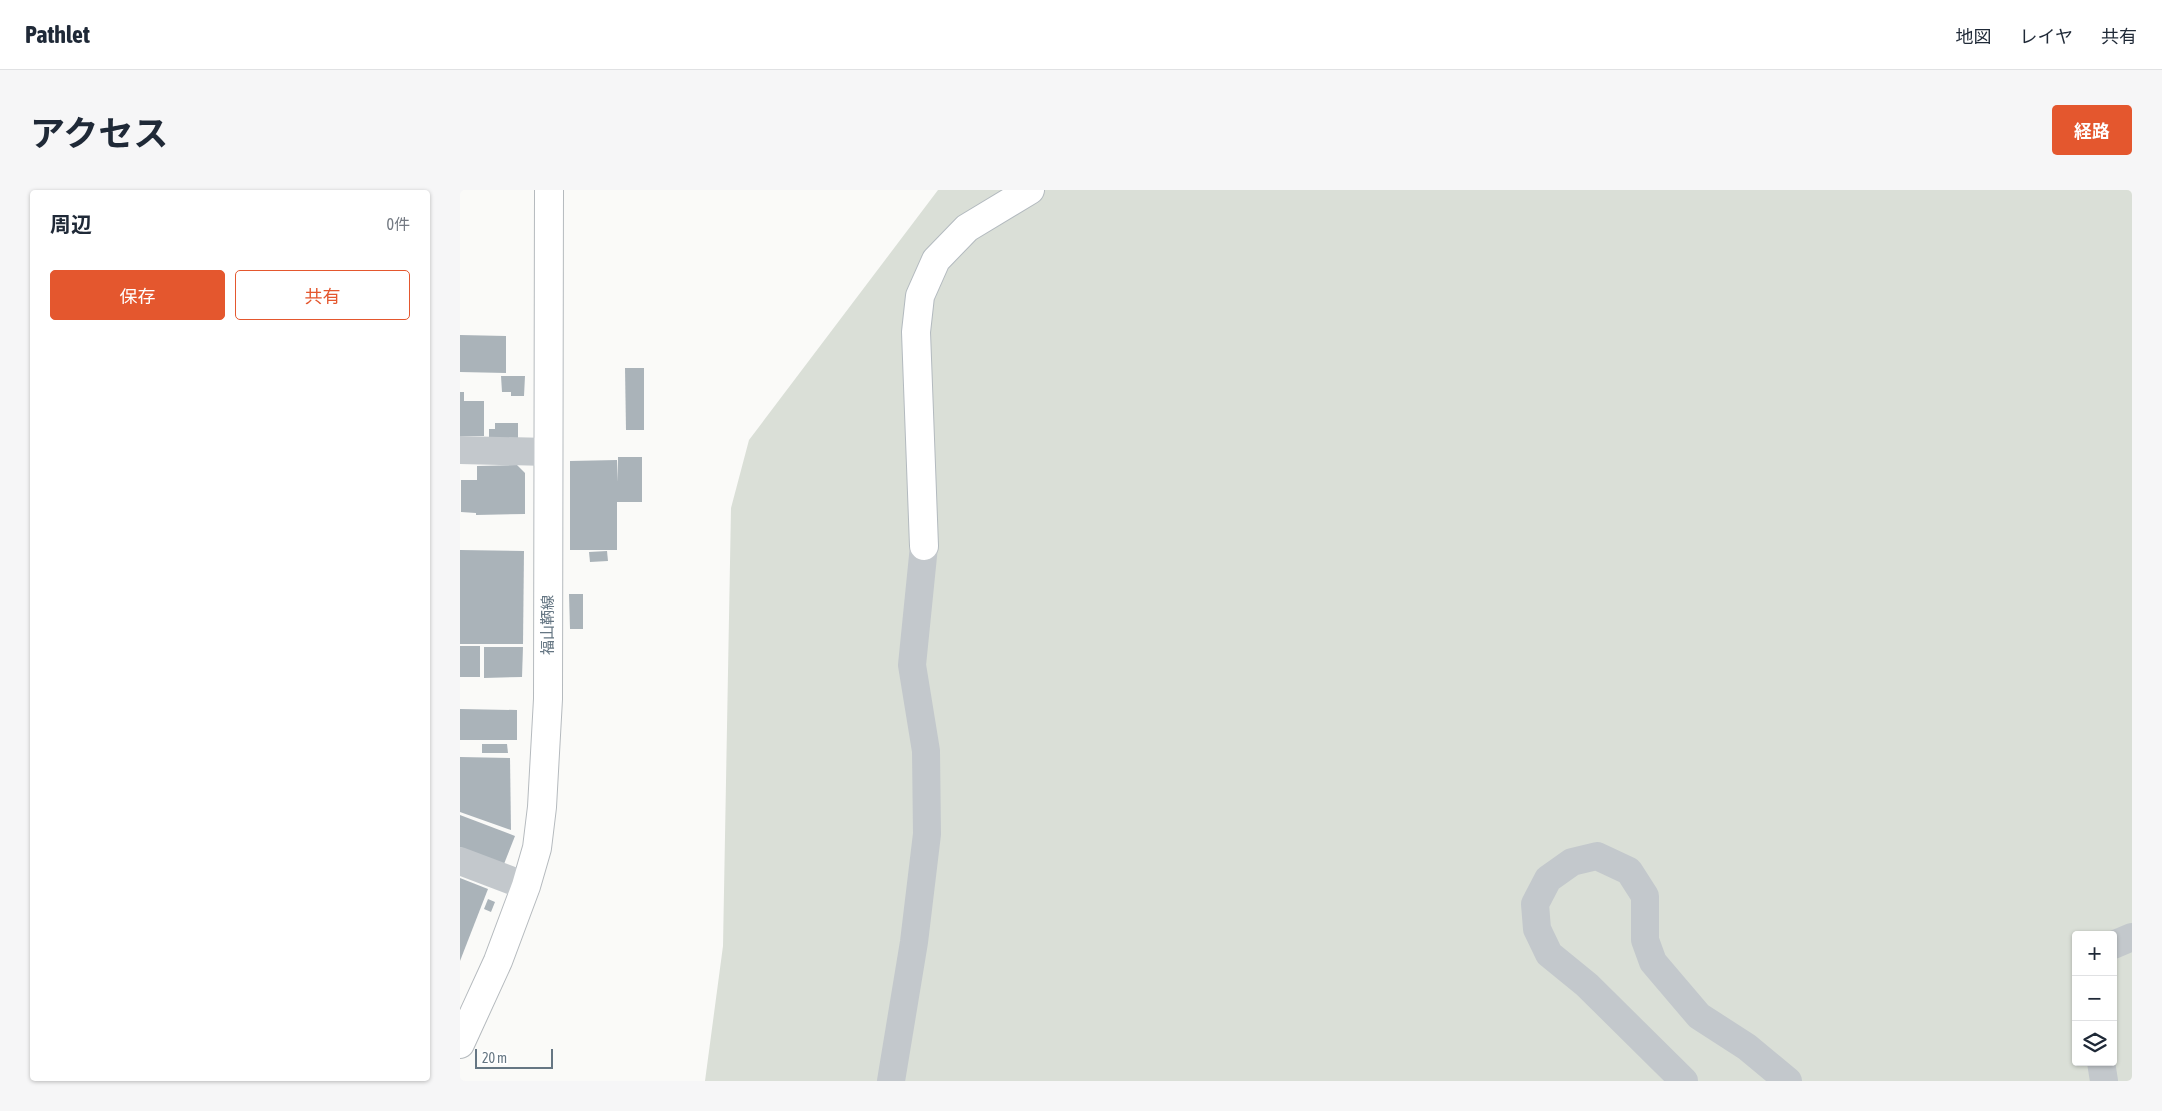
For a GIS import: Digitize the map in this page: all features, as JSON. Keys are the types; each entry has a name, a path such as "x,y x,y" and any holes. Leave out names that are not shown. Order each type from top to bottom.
{"main road":[{"name":"福山鞆線","path":"460,1044 498,960 526,886 537,848 546,755 548,689 549,190"},
{"path":"924,546 916,332 920,296 936,260 967,228 1030,190"}],"street":[{"path":"460,450 548,452"},
{"path":"891,1081 914,942 927,834 926,751 912,665 924,546"},
{"path":"1684,1081 1587,985 1549,954 1537,929 1536,904 1548,879 1572,862 1597,856 1629,871 1645,896 1645,940 1653,962 1699,1016 1747,1047 1788,1081"},
{"path":"460,861 526,886"},
{"path":"2117,943 2132,937"},
{"path":"2102,1066 2104,1081"}],"shaded area":[{"path":"938,190 2132,190 2132,1081 705,1081 723,946 731,508 749,440"}],"building":[{"path":"460,335 506,336 506,373 460,372"},
{"path":"625,368 644,368 644,430 626,430"},
{"path":"501,376 525,376 524,396 511,396 511,392 502,392"},
{"path":"460,392 464,392 464,401 484,401 484,436 460,436"},
{"path":"495,423 518,423 518,438 489,438 489,429 495,429"},
{"path":"618,457 642,457 642,502 617,502 617,550 570,550 570,461 617,460 618,482"},
{"path":"517,465 525,473 525,514 476,515 476,513 461,512 461,480 477,480 477,466"},
{"path":"460,550 524,551 523,644 460,644"},
{"path":"607,551 608,561 590,562 589,552"},
{"path":"569,594 583,594 583,629 570,629"},
{"path":"460,646 480,646 480,677 460,677"},
{"path":"484,647 523,647 522,677 484,678"},
{"path":"460,709 517,710 517,740 460,740"},
{"path":"482,744 507,744 508,753 482,753"},
{"path":"460,757 510,758 511,830 460,812"},
{"path":"460,815 515,836 504,864 460,847"},
{"path":"460,878 488,889 460,961"},
{"path":"488,899 495,902 491,912 484,909"}]}
